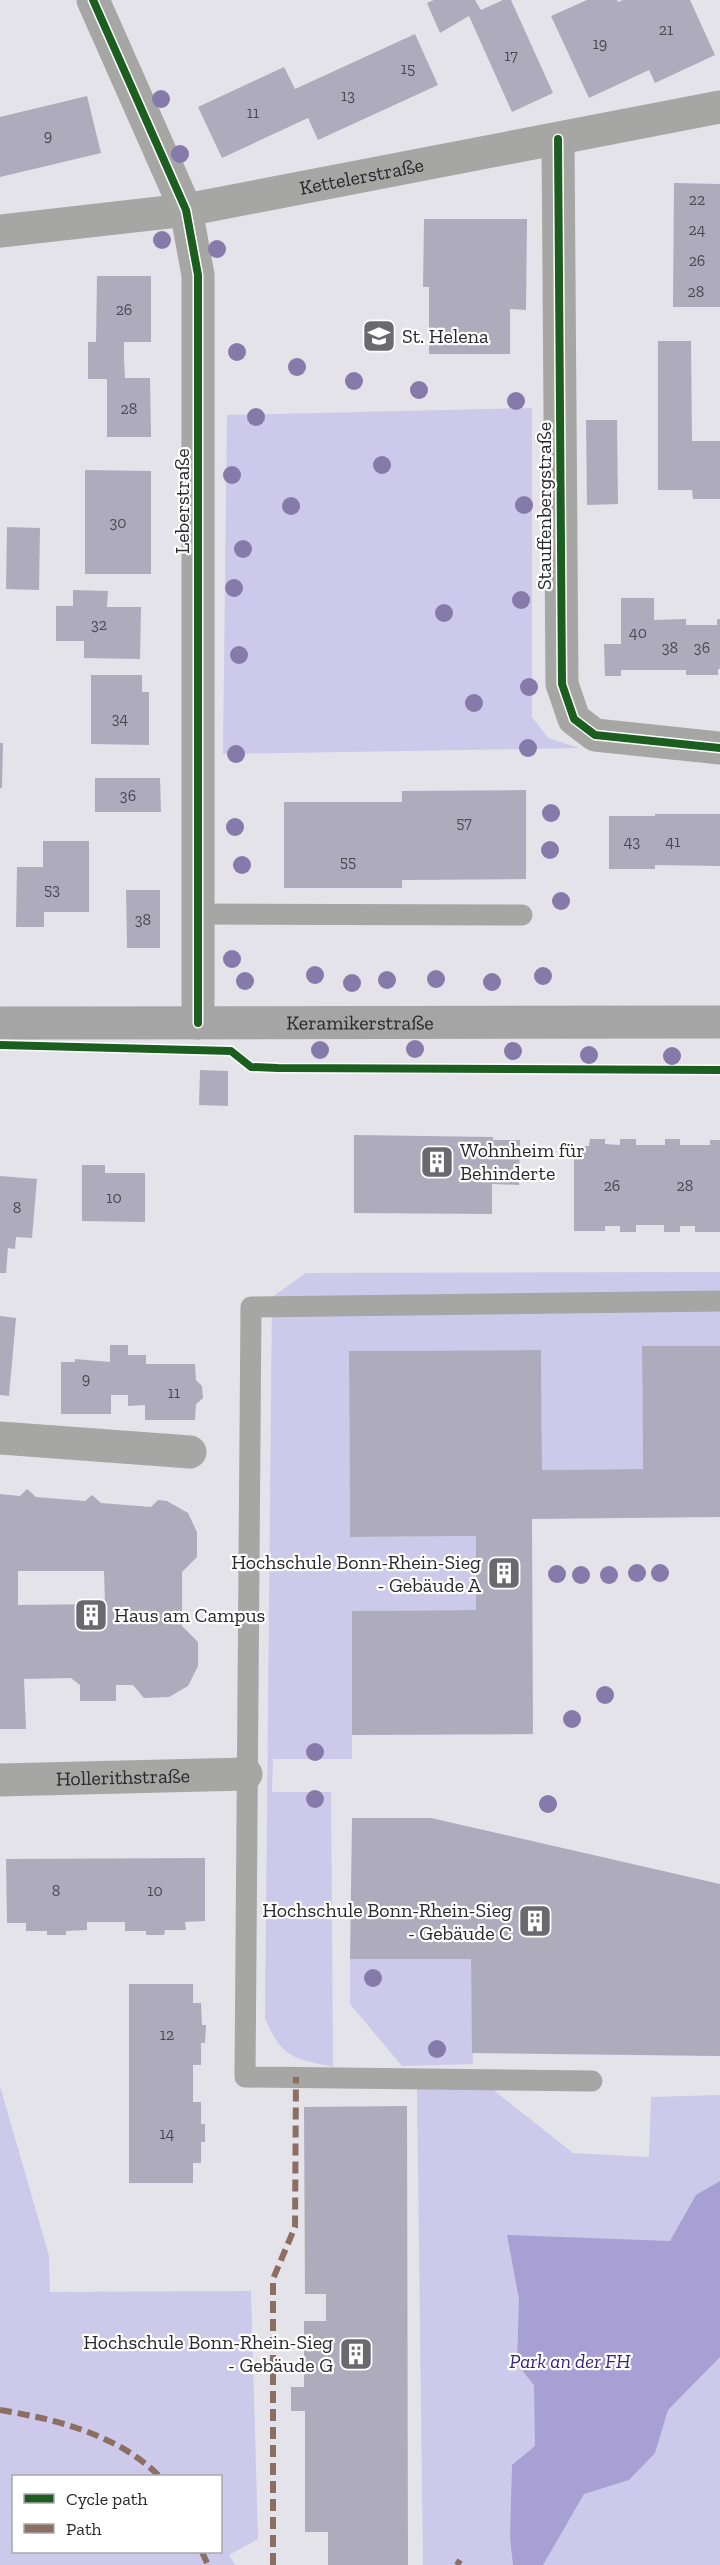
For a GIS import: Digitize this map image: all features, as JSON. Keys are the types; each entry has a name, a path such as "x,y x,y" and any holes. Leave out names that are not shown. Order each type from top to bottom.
{"street":[{"name":"Leberstraße","path":"93,0 186,210 198,275 198,1023"},
{"name":"Kettelerstraße","path":"0,231 186,210 720,107"},
{"name":"Stauffenbergstraße","path":"558,139 562,684 574,719 595,735 720,748"},
{"name":"Keramikerstraße","path":"0,1023 720,1022"},
{"path":"0,1438 190,1452"},
{"name":"Hollerithstraße","path":"0,1780 246,1774"}],"lane":[{"path":"198,914 522,915"},
{"path":"592,2081 245,2077 251,1307 720,1301"}],"green space":[{"path":"532,408 532,717 548,738 579,748 223,754 227,415"},
{"path":"720,1272 720,1346 642,1346 643,1469 542,1470 541,1350 349,1351 350,1537 476,1536 476,1610 352,1611 352,1759 273,1759 272,1792 331,1792 333,2067 291,2055 278,2042 265,2019 272,1297 306,1273"},
{"path":"350,1959 471,1959 473,2064 402,2066 350,2004"},
{"name":"Park an der FH","path":"487,2085 573,2153 649,2157 651,2097 720,2095 720,2565 423,2565 417,2087"},
{"path":"0,2086 49,2256 50,2292 251,2291 258,2539 229,2555 235,2565 0,2565"}],"shaded area":[{"path":"720,2181 720,2357 668,2410 655,2453 629,2480 584,2494 543,2565 513,2565 510,2537 512,2465 535,2446 534,2385 517,2364 519,2299 507,2235 670,2241 696,2195"}],"building":[{"path":"434,0 475,0 481,10 503,0 511,0 553,93 512,112 469,16 440,33 427,3"},
{"path":"587,0 617,0 618,2 623,0 690,0 715,55 655,83 649,70 589,98 551,16"},
{"path":"415,34 438,85 318,140 308,118 222,158 198,107 284,67 295,89"},
{"path":"87,96 101,153 0,177 0,117"},
{"path":"674,183 720,184 720,307 673,307"},
{"path":"424,219 527,219 526,310 510,309 510,354 429,354 429,287 423,287"},
{"path":"97,276 151,276 151,342 124,342 124,359 125,378 150,378 151,437 107,437 107,379 88,379 88,342 96,342"},
{"path":"658,341 691,341 692,441 720,441 720,499 693,499 692,490 658,490"},
{"path":"586,420 617,420 618,504 587,505"},
{"path":"85,470 151,471 151,574 85,574"},
{"path":"7,527 40,528 39,590 6,589"},
{"path":"73,590 108,591 107,607 141,607 140,659 84,658 84,641 56,641 56,606 73,606"},
{"path":"621,598 654,598 654,620 686,619 686,625 717,625 717,619 720,619 718,675 686,675 686,670 621,670 621,676 605,676 604,644 621,644"},
{"path":"91,675 142,675 142,692 149,692 149,745 91,744"},
{"path":"0,743 3,743 2,788 0,788"},
{"path":"95,778 160,778 161,812 95,812"},
{"path":"526,790 526,879 402,880 402,888 284,888 284,802 402,802 402,791"},
{"path":"655,814 720,814 720,866 655,865 655,869 609,869 609,816 655,816"},
{"path":"43,841 89,841 89,912 44,912 44,927 16,927 17,867 43,867"},
{"path":"126,890 160,890 160,948 127,948"},
{"path":"200,1070 228,1071 228,1106 199,1105"},
{"name":"Wohnheim für Behinderte","path":"354,1135 493,1137 493,1140 520,1140 519,1185 492,1184 492,1214 354,1213"},
{"path":"590,1139 605,1139 605,1144 620,1145 620,1139 636,1139 636,1145 665,1145 665,1139 680,1139 680,1145 710,1145 710,1140 720,1140 720,1232 695,1232 695,1226 680,1226 680,1232 664,1232 664,1225 636,1225 636,1232 620,1232 620,1226 605,1226 605,1231 574,1231 574,1146 589,1146"},
{"path":"82,1165 105,1165 105,1173 145,1173 145,1222 82,1221"},
{"path":"0,1176 37,1179 32,1238 16,1237 15,1249 8,1248 6,1273 0,1273"},
{"path":"0,1316 16,1318 9,1396 0,1395"},
{"path":"110,1345 128,1345 128,1355 146,1355 146,1364 195,1364 196,1380 202,1386 203,1398 196,1404 195,1420 145,1420 145,1405 128,1406 128,1395 111,1395 111,1414 61,1414 61,1362 75,1362 75,1359 110,1362"},
{"name":"Hochschule Bonn-Rhein-Sieg - Gebäude A","path":"642,1346 720,1346 720,1517 532,1519 533,1734 352,1735 352,1611 476,1610 476,1536 350,1537 349,1351 541,1350 542,1470 643,1469"},
{"name":"Haus am Campus","path":"27,1489 36,1497 85,1501 92,1495 101,1503 151,1507 158,1500 167,1501 188,1513 197,1532 197,1557 182,1572 182,1626 198,1642 198,1666 188,1686 169,1697 144,1698 133,1685 116,1685 116,1701 80,1701 80,1685 71,1678 24,1679 26,1729 0,1729 0,1494 20,1496","holes":["18,1571 104,1571 105,1604 18,1605"]},
{"name":"Hochschule Bonn-Rhein-Sieg - Gebäude C","path":"352,1818 431,1818 720,1884 720,2056 472,2053 471,1959 350,1959"},
{"path":"205,1858 205,1921 185,1922 186,1930 165,1930 164,1935 146,1935 146,1931 125,1931 125,1922 87,1922 87,1930 66,1931 66,1935 47,1935 47,1931 26,1931 26,1923 7,1923 6,1859"},
{"path":"129,1984 193,1984 193,2003 201,2003 202,2025 206,2025 205,2043 201,2043 201,2065 193,2065 193,2102 201,2102 201,2124 205,2124 205,2142 201,2142 201,2163 193,2163 193,2183 129,2183"},
{"name":"Hochschule Bonn-Rhein-Sieg - Gebäude G","path":"407,2106 408,2565 328,2565 328,2532 305,2532 305,2411 291,2411 291,2387 304,2387 304,2321 326,2321 326,2294 305,2294 304,2107"}],"marked path":[{"path":"273,2565 273,2279 295,2227 296,2077"},
{"path":"0,2410 64,2424 106,2439 143,2462 158,2475"},
{"path":"202,2553 208,2565"},
{"path":"457,2565 460,2560"}],"cycle path":[{"path":"93,0 186,210 198,275 198,1023"},
{"path":"558,139 562,684 574,719 595,735 720,748"},
{"path":"0,1045 231,1051 251,1067 278,1068 720,1070"}],"place":[{"name":"St. Helena","path":"379,336"},
{"name":"Wohnheim für Behinderte","path":"437,1162"},
{"name":"Hochschule Bonn-Rhein-Sieg - Gebäude A","path":"504,1573"},
{"name":"Haus am Campus","path":"91,1615"},
{"name":"Hochschule Bonn-Rhein-Sieg - Gebäude C","path":"535,1921"},
{"name":"Hochschule Bonn-Rhein-Sieg - Gebäude G","path":"356,2354"}]}
